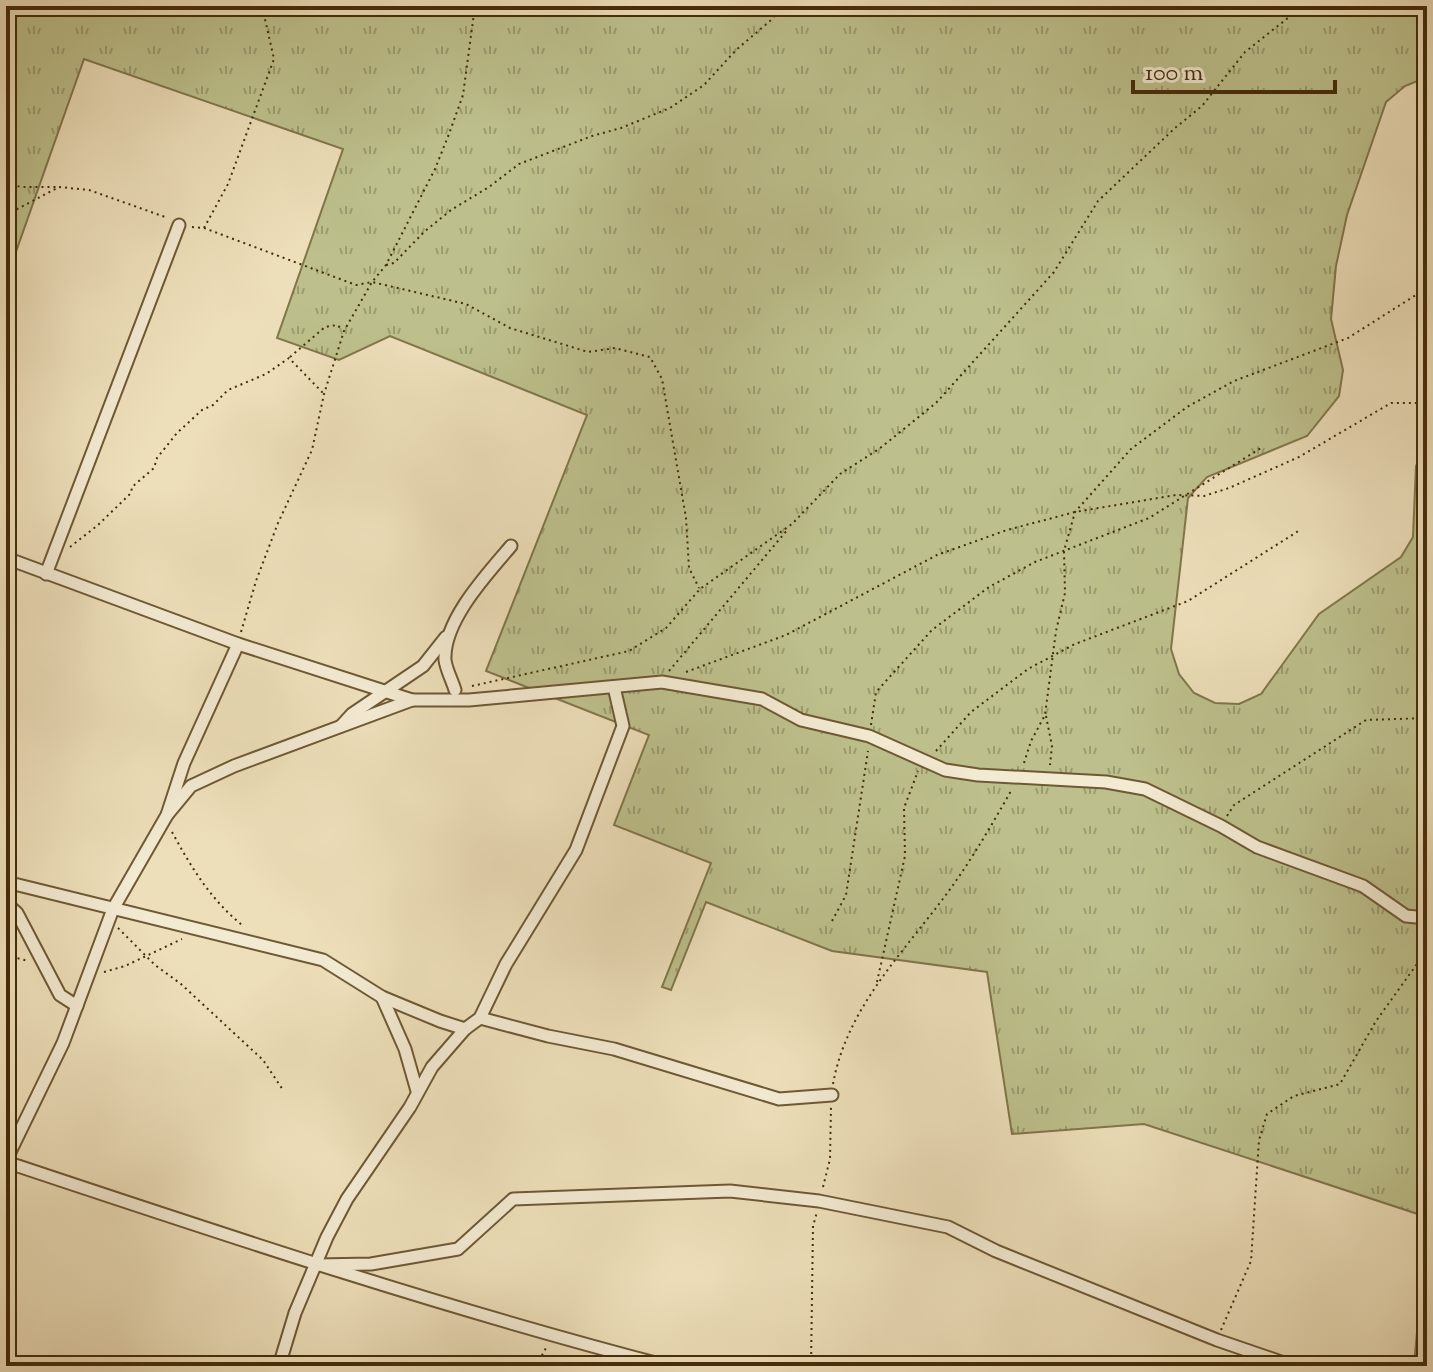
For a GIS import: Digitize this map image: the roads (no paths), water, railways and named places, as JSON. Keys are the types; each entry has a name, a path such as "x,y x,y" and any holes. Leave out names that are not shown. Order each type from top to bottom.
{"street":[{"path":"46,574 179,225"},
{"path":"341,727 352,714 423,666 451,630 488,572 511,546"},
{"path":"6,558 238,644 412,700 469,700 662,682 762,699 801,720 869,736 945,770 1106,782 1145,789 1257,847 1363,886 1406,916 1427,918"},
{"path":"451,630 446,644 445,664 455,690"},
{"path":"168,813 184,763 238,644"},
{"path":"279,1366 295,1313 327,1237 347,1199 393,1133 432,1067 465,1029 480,1018 506,964 576,850 623,726 614,687"},
{"path":"6,1154 10,1152 36,1102 77,1006 111,914 168,813 191,786 234,766 412,700"},
{"path":"6,882 111,914 323,960 382,997 465,1029"},
{"path":"6,903 17,913 60,995 77,1006"},
{"path":"382,997 405,1049 417,1091"},
{"path":"480,1018 614,1049 779,1099 832,1095"},
{"path":"6,1162 317,1265 553,1336 667,1366"},
{"path":"317,1265 371,1264 458,1249 513,1199 730,1191 819,1201 948,1227 996,1251 1217,1340 1293,1366"}]}
